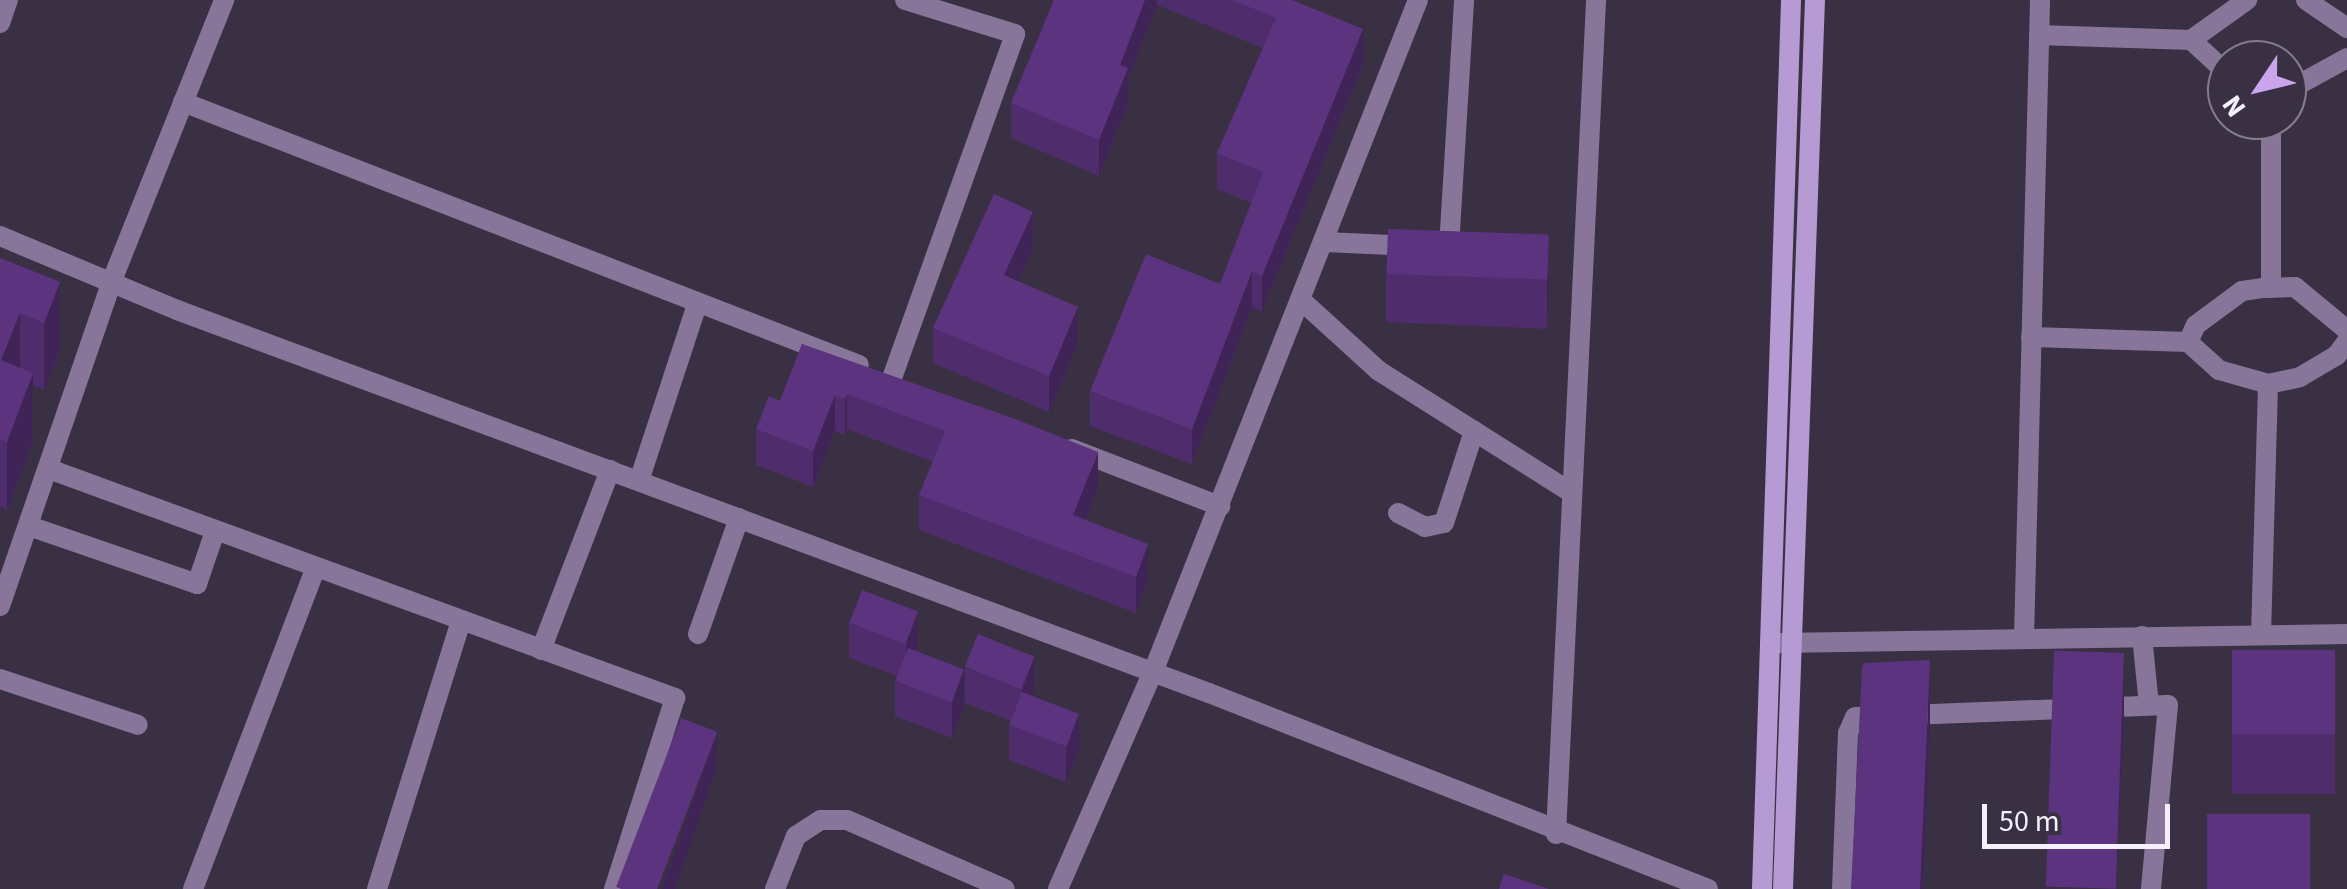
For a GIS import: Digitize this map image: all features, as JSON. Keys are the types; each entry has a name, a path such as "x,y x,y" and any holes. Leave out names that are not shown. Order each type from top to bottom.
{"main road":[{"path":"1762,889 1791,0"},
{"path":"1784,889 1816,0"}],"street":[{"path":"0,23 8,0"},
{"path":"0,606 111,283 224,0"},
{"path":"184,102 901,382 1015,34 905,0"},
{"path":"1058,889 1153,672 1418,0"},
{"path":"1325,242 1457,248 1464,0"},
{"path":"1556,834 1596,0"},
{"path":"2024,638 2040,0"},
{"path":"2039,35 2191,40 2246,0"},
{"path":"2306,0 2347,28"},
{"path":"2191,40 2207,55"},
{"path":"2307,80 2347,58"},
{"path":"2270,288 2271,140"},
{"path":"0,236 111,283 1153,672 1556,834 1661,883 1708,889"},
{"path":"2188,342 2196,325 2242,291 2270,288 2295,287 2347,330"},
{"path":"1302,301 1379,371 1572,493"},
{"path":"640,481 698,302"},
{"path":"2031,337 2188,342 2219,370 2268,384 2300,377 2347,342"},
{"path":"2261,635 2268,384"},
{"path":"1398,513 1424,527 1444,522 1474,431"},
{"path":"1056,442 1220,506"},
{"path":"49,470 675,698 614,889"},
{"path":"541,650 610,470"},
{"path":"698,634 739,518"},
{"path":"29,526 197,584 215,531"},
{"path":"193,889 316,568"},
{"path":"377,889 461,621"},
{"path":"1770,644 1794,640 2347,634"},
{"path":"2142,636 2150,705"},
{"path":"0,679 138,725"},
{"path":"1842,889 1848,732 1854,718 2168,705 2150,889"},
{"path":"776,889 796,836 834,820 1005,889"}],"building":[{"path":"1054,0 1145,0 1120,65 1128,68 1099,140 1011,103"},
{"path":"1232,0 1292,0 1363,29 1262,276 1252,271 1192,429 1090,391 1146,254 1220,284 1263,172 1217,153 1276,18"},
{"path":"994,194 1033,212 1004,275 1078,307 1049,376 933,328"},
{"path":"1388,229 1549,235 1547,280 1386,274"},
{"path":"0,258 60,282 44,323 20,313 1,360 33,373 7,442 0,439"},
{"path":"802,344 1098,452 1073,515 1148,544 1136,577 919,495 945,431 847,394 845,399 835,395 813,451 756,429 769,396 780,401"},
{"path":"862,590 918,612 905,644 849,623"},
{"path":"978,634 1035,657 1021,689 965,666"},
{"path":"908,648 964,670 951,702 895,681"},
{"path":"2232,650 2335,650 2335,734 2232,734"},
{"path":"2054,651 2124,653 2116,889 2046,886"},
{"path":"1930,660 1920,889 1851,889 1862,668 1864,663"},
{"path":"1022,692 1079,714 1066,747 1009,725"},
{"path":"681,718 717,732 657,889 616,887"},
{"path":"2207,814 2310,814 2310,889 2207,889"},
{"path":"1504,874 1549,889 1499,889"}]}
